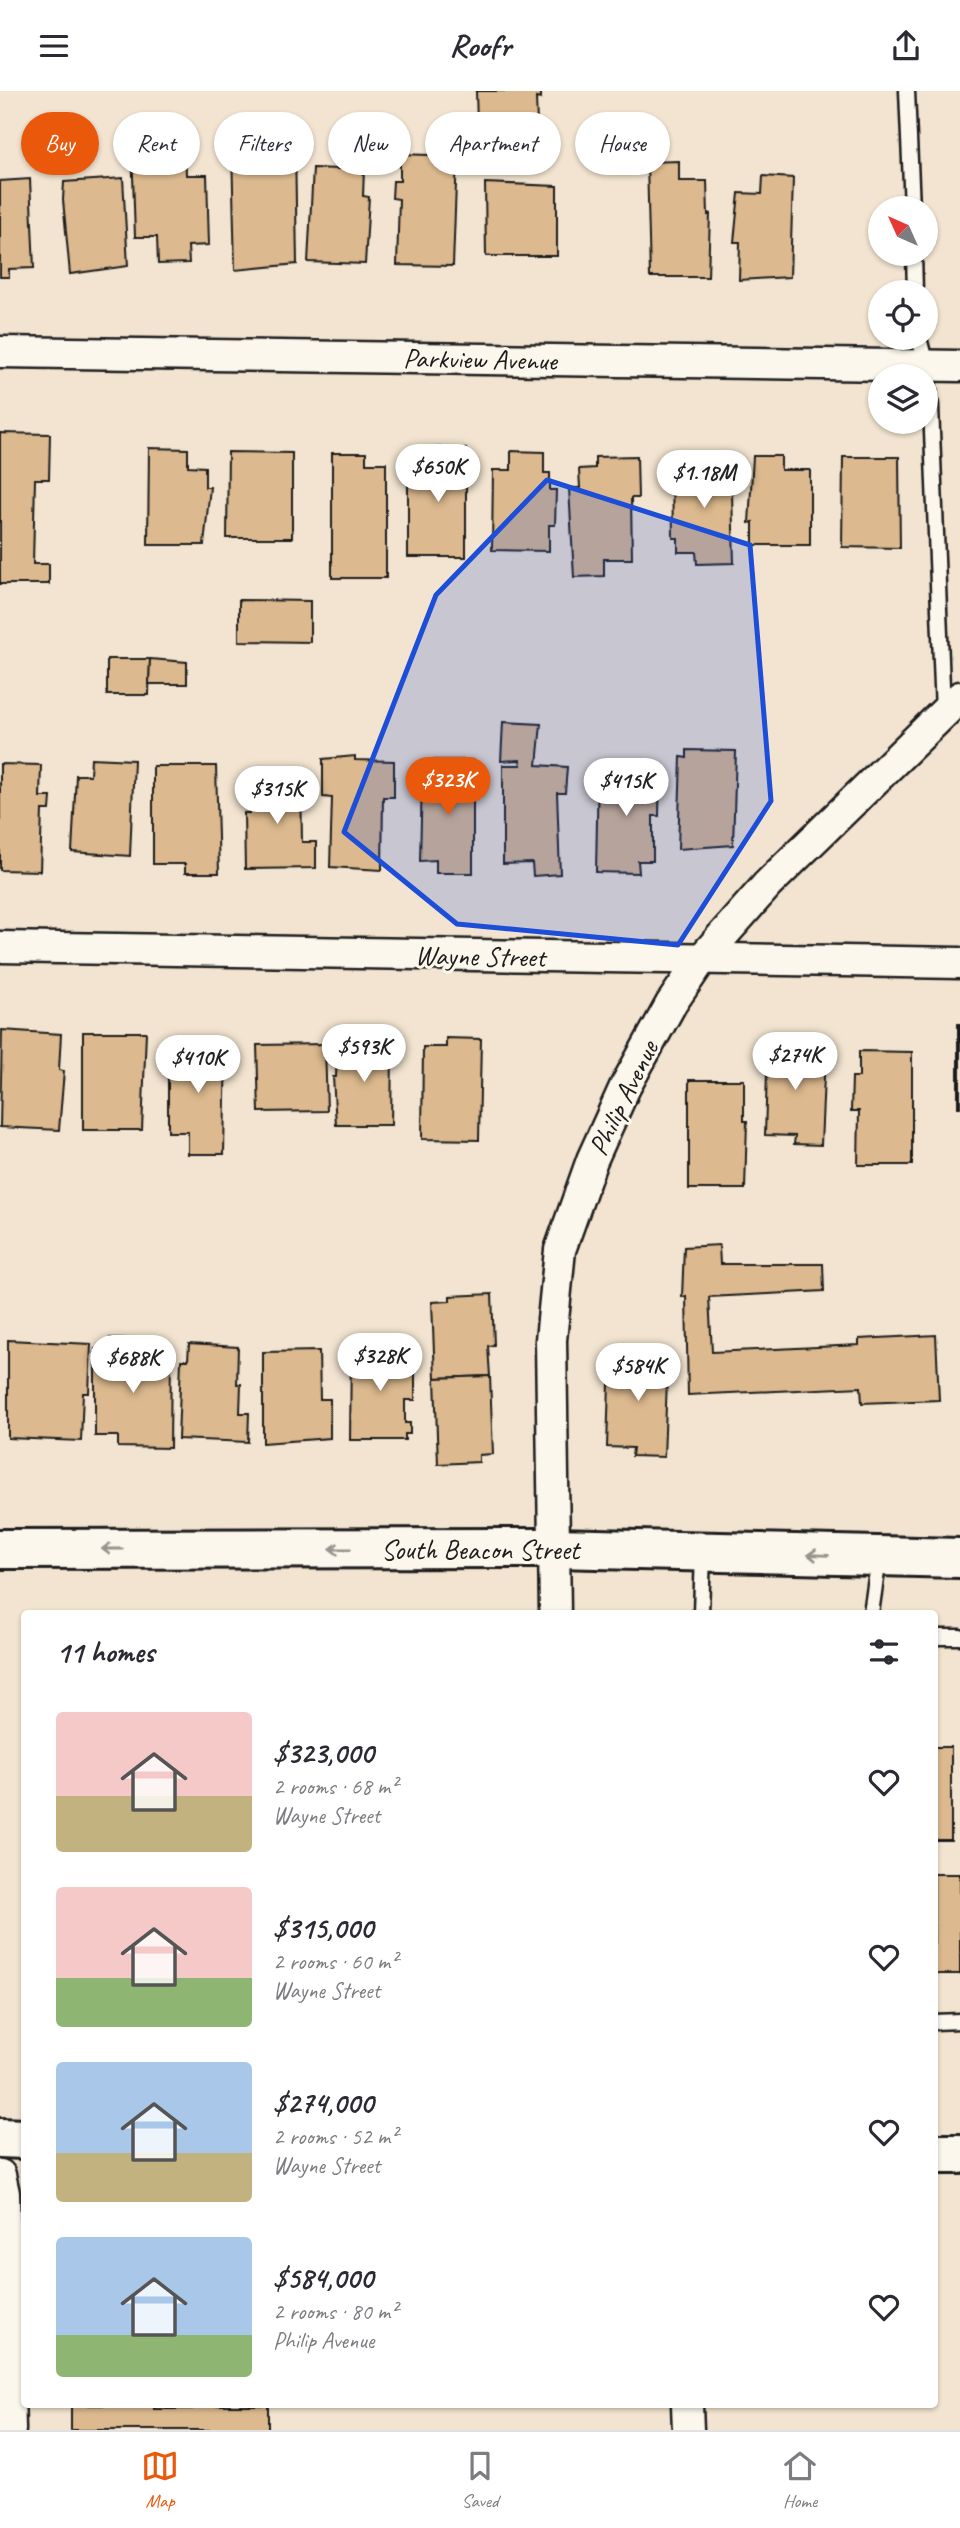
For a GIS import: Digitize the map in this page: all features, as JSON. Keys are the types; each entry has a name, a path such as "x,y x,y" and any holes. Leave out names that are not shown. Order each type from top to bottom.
{"street":[{"name":"Parkview Avenue","path":"0,352 923,352 960,366"},
{"name":"Philip Avenue","path":"555,1610 551,1340 560,1250 592,1160 625,1087 671,1004 701,960 768,884 951,705"},
{"name":"Wayne Street","path":"0,947 960,963"},
{"name":"South Beacon Street","path":"0,1549 555,1548 960,1558"},
{"path":"0,2138 21,2139"},
{"path":"938,2154 960,2154"},
{"path":"0,2175 4,2193 10,2430"},
{"path":"687,2408 688,2430"}],"lane":[{"path":"907,91 911,196"},
{"path":"923,352 931,406 951,705"},
{"path":"701,1610 703,1552"},
{"path":"871,1610 879,1556"},
{"path":"938,1636 960,1633"},
{"path":"938,2022 960,2021"}],"highlighted area":[{"path":"547,480 750,545 771,801 678,945 457,924 344,832 436,595"}],"building":[{"path":"476,91 541,91 541,99 536,98 537,112 477,112"},
{"path":"411,154 425,155 425,175 456,175 453,266 397,265 399,199 392,198 393,181 400,181 400,175 411,175"},
{"path":"670,161 679,161 679,181 707,181 708,215 710,214 708,277 650,277 647,175 670,175"},
{"path":"314,168 328,169 328,175 364,175 363,196 369,197 365,264 308,262"},
{"path":"133,175 207,175 209,245 188,246 189,263 158,264 157,237 135,237"},
{"path":"233,175 296,175 297,264 235,270"},
{"path":"763,176 793,178 790,277 739,280 740,242 734,242 739,193 762,194"},
{"path":"123,178 128,266 70,274 63,200 64,182"},
{"path":"30,179 34,268 9,269 9,277 0,277 0,181"},
{"path":"485,183 557,186 557,256 486,256"},
{"path":"0,433 50,434 49,479 35,479 33,564 49,564 49,584 0,584"},
{"path":"434,447 466,449 466,557 408,557 408,457 434,457"},
{"path":"149,448 188,449 188,466 205,467 205,487 210,487 204,545 148,545"},
{"path":"511,451 544,452 544,473 550,473 550,490 556,490 555,525 549,525 549,551 492,550 493,470 511,470"},
{"path":"228,452 292,453 292,538 227,538"},
{"path":"332,453 366,453 366,463 386,463 386,578 332,578"},
{"path":"637,456 638,498 631,498 632,559 604,559 604,576 574,577 569,488 580,488 579,469 595,468 595,457"},
{"path":"753,456 781,456 781,470 810,470 810,545 753,545 753,522 749,523"},
{"path":"843,457 899,457 900,548 842,547"},
{"path":"731,458 734,563 697,564 696,552 678,552 678,538 673,538 672,467 688,466 688,459"},
{"path":"239,600 310,601 310,642 239,641"},
{"path":"107,659 150,659 149,695 107,695"},
{"path":"150,659 187,662 187,684 149,684"},
{"path":"503,722 541,724 537,765 567,767 565,793 557,793 560,874 533,876 532,863 503,864 503,765 521,765 520,760 501,761"},
{"path":"687,750 736,751 733,845 678,849 681,757 687,758"},
{"path":"355,756 355,760 394,761 394,797 383,797 382,870 330,867 332,798 323,797 323,759"},
{"path":"91,758 134,760 130,856 72,852 76,775 90,775"},
{"path":"434,760 473,760 473,873 436,873 436,860 420,861 422,778 434,778"},
{"path":"0,764 41,765 40,797 51,797 50,810 42,810 40,871 0,870"},
{"path":"153,766 216,766 219,873 185,873 185,864 153,864"},
{"path":"660,767 659,816 653,816 653,861 638,861 639,873 596,872 598,768"},
{"path":"254,775 301,775 302,842 316,842 316,868 245,869 244,813 249,813 249,792 255,792"},
{"path":"960,1024 960,1107 958,1107"},
{"path":"2,1030 61,1034 59,1070 64,1071 59,1130 0,1127"},
{"path":"83,1032 146,1032 142,1130 83,1130"},
{"path":"354,1036 381,1036 380,1049 392,1049 391,1125 336,1125 333,1077 336,1077 337,1051 355,1051"},
{"path":"446,1038 481,1039 479,1140 422,1139 423,1047 446,1047"},
{"path":"768,1040 802,1041 802,1053 825,1053 821,1145 794,1144 795,1136 765,1135"},
{"path":"168,1042 226,1043 224,1154 188,1154 188,1132 168,1132"},
{"path":"325,1044 327,1111 259,1112 257,1045"},
{"path":"859,1051 912,1052 912,1165 858,1165 859,1111 851,1111 852,1077 859,1077"},
{"path":"689,1080 744,1080 744,1121 747,1121 745,1189 689,1189"},
{"path":"719,1245 720,1264 823,1264 824,1291 709,1297 712,1352 859,1345 859,1339 936,1335 939,1400 862,1403 861,1387 688,1395 686,1296 682,1297 684,1247"},
{"path":"492,1294 494,1345 488,1346 490,1376 435,1378 432,1302 450,1301 450,1296"},
{"path":"110,1338 129,1339 128,1349 171,1349 170,1448 118,1447 118,1436 95,1436 95,1349 110,1350"},
{"path":"8,1340 91,1344 89,1393 83,1393 81,1441 8,1438"},
{"path":"189,1344 238,1347 237,1384 241,1384 240,1413 249,1413 248,1442 178,1439 181,1360 188,1360"},
{"path":"388,1344 388,1350 406,1350 406,1363 415,1363 415,1400 405,1400 405,1423 410,1423 410,1434 405,1434 405,1440 350,1440 351,1349"},
{"path":"319,1351 320,1399 330,1399 330,1438 263,1443 263,1352"},
{"path":"610,1352 668,1354 664,1457 632,1456 633,1448 607,1447"},
{"path":"490,1376 493,1454 479,1455 479,1462 438,1464 435,1378"},
{"path":"938,1747 951,1747 951,1840 938,1840"},
{"path":"938,1874 960,1874 960,1974 938,1974"},
{"path":"71,2408 268,2408 268,2430 71,2430"}]}
